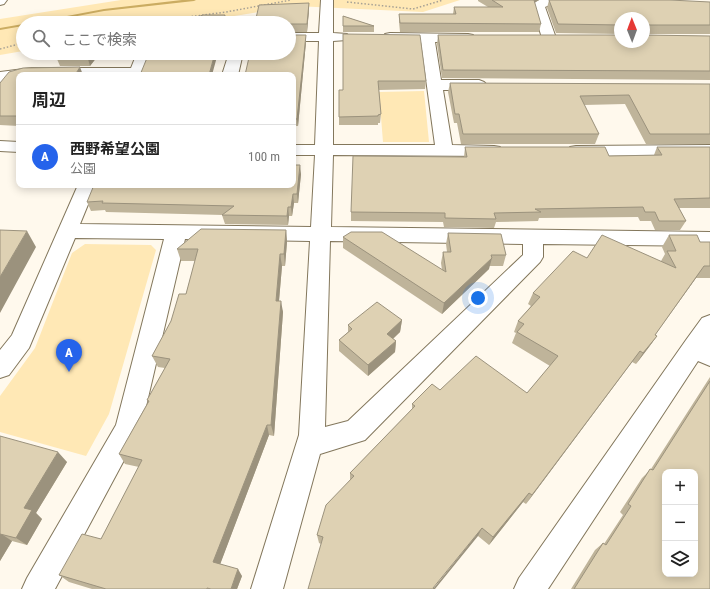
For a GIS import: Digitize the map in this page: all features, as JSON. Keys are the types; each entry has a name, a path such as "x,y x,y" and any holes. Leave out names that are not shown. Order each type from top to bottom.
{"street":[{"path":"267,589 312,436 324,151 327,0"},
{"path":"549,38 538,5 551,0"},
{"path":"296,37 358,37"},
{"path":"373,37 481,38"},
{"path":"427,37 444,151"},
{"path":"534,38 565,38"},
{"path":"136,72 141,60"},
{"path":"231,72 234,60"},
{"path":"0,77 16,74"},
{"path":"434,85 490,85"},
{"path":"0,146 16,146"},
{"path":"296,150 507,151"},
{"path":"562,151 710,150"},
{"path":"0,368 21,341 86,188"},
{"path":"68,231 710,239"},
{"path":"38,589 128,428 176,232"},
{"path":"310,444 356,431 533,257 533,237"},
{"path":"530,589 702,352 710,324"}],"path":[{"path":"196,16 290,0"},
{"path":"327,0 413,9 443,0"},
{"path":"0,49 16,45"}],"shaded area":[{"path":"121,0 460,0 423,12 295,6 234,16 19,16"},
{"path":"16,16 16,52 0,55 0,19"},
{"path":"424,91 429,142 383,142 379,92"},
{"path":"85,244 151,245 156,250 109,414 86,456 0,432 0,396 35,348 72,253"}],"building":[{"path":"492,0 534,0 541,24 400,23 399,14 456,14 454,7 503,7"},
{"path":"549,0 670,0 710,2 710,25 650,25 650,12 614,12 614,25 558,24"},
{"path":"309,3 307,24 296,24 296,16 257,16 259,5"},
{"path":"203,15 225,15 225,16 200,16"},
{"path":"343,16 374,26 343,26"},
{"path":"343,34 420,35 426,81 378,81 381,114 378,116 339,117 339,90 343,90"},
{"path":"296,35 306,35 297,119 296,72 246,72 248,60 296,60"},
{"path":"438,35 614,35 614,48 650,48 650,35 710,36 710,71 443,70"},
{"path":"146,60 213,60 210,72 141,72"},
{"path":"80,67 77,72 16,72 16,116 0,116 0,83 9,72 23,68"},
{"path":"450,83 710,84 710,134 650,134 629,95 580,96 599,134 463,134 459,114 455,114"},
{"path":"465,147 605,147 609,156 662,155 657,147 710,147 710,198 674,199 686,221 659,221 655,212 645,212 643,207 535,209 541,212 494,213 496,219 445,218 445,213 351,212 353,156 467,157"},
{"path":"296,165 300,165 297,194 293,194 291,207 288,207 287,216 222,215 234,206 102,203 103,201 87,202 93,188 296,188"},
{"path":"201,229 286,230 284,254 280,254 276,301 281,301 271,425 267,425 213,562 238,569 231,589 106,589 59,575 82,534 101,539 142,460 119,454 149,401 147,400 170,359 152,356 171,321 179,294 186,294 198,249 177,249"},
{"path":"0,230 27,231 0,277"},
{"path":"351,232 382,232 446,272 443,252 451,252 448,233 501,234 506,255 491,255 492,258 444,303 343,237"},
{"path":"602,235 676,268 667,251 676,251 669,235 697,235 700,242 710,242 710,266 704,266 655,335 657,336 643,353 640,351 532,495 529,493 493,537 482,528 433,588 434,589 308,589 323,537 317,535 326,505 354,476 350,473 415,406 412,404 432,384 440,390 476,356 527,393 558,356 517,332 524,324 518,321 540,297 533,293 573,251 587,258"},
{"path":"377,302 402,320 387,334 396,341 368,365 339,340 352,329 348,325"},
{"path":"710,381 710,589 574,589 603,543 606,545 631,506 628,504 650,469 653,470"},
{"path":"0,436 58,452 24,508 32,510 16,538 0,534"}],"waterway":[{"path":"71,16 104,10 194,0"},
{"path":"0,29 16,26"}],"place":[{"name":"西野希望公園","path":"69,372"}]}
